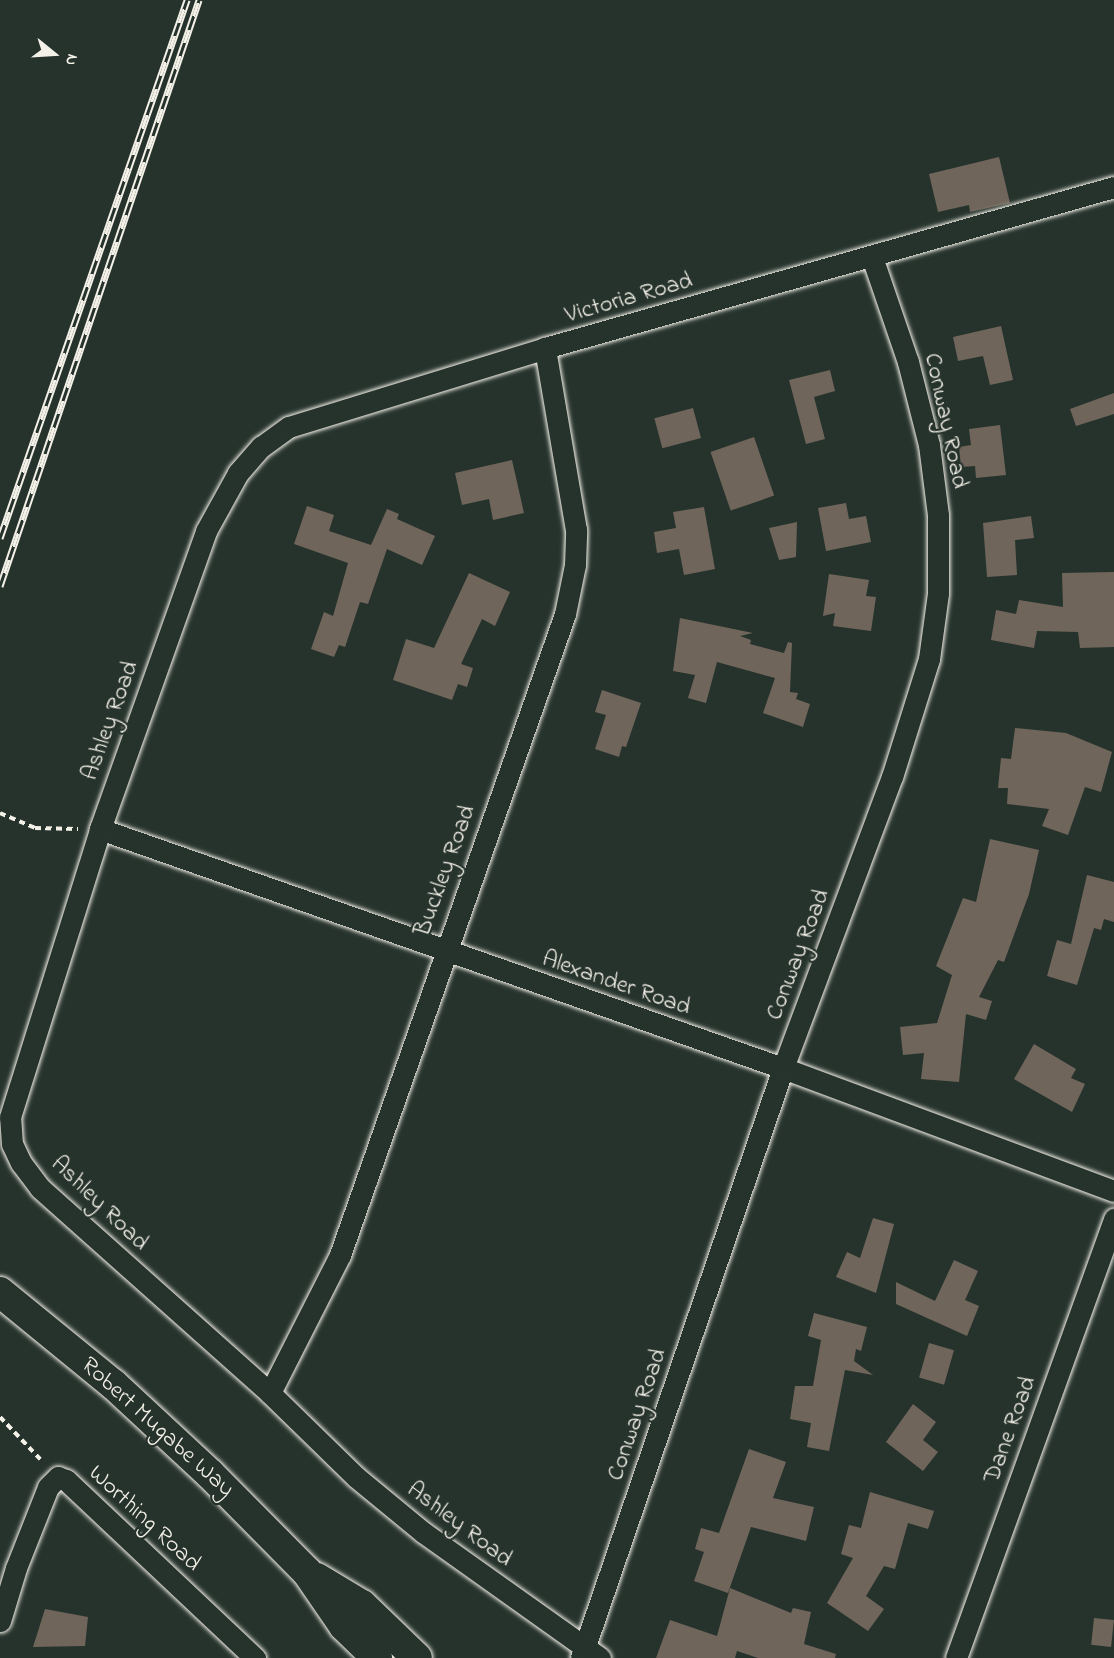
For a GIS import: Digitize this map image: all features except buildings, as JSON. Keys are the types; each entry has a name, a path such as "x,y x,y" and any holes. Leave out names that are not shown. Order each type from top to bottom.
{"main road":[{"name":"Robert Mugabe Way","path":"0,1293 113,1384 307,1572 345,1626 377,1658"},
{"name":"Robert Mugabe Way","path":"307,1572 362,1605 417,1658"}],"street":[{"name":"Victoria Road","path":"206,531 238,474 261,447 289,427 545,348 1114,187"},
{"name":"Conway Road","path":"589,1655 783,1068 892,777 929,658 938,593 938,515 929,445 908,362 872,257"},
{"name":"Buckley Road","path":"270,1393 340,1256 444,952 565,614 575,565 576,530 545,348"},
{"name":"Ashley Road","path":"206,531 100,829 21,1077 10,1117 12,1144 40,1188 270,1393 364,1484 424,1533 589,1655"},
{"name":"Alexander Road","path":"100,829 444,952 783,1068 1114,1191"},
{"name":"Dane Road","path":"956,1658 1114,1218"},
{"name":"Worthing Road","path":"0,1621 15,1568 48,1487 58,1477 66,1480 255,1658"}],"path":[{"path":"0,813 35,828 100,829"},
{"path":"0,1417 58,1477"}],"railway":[{"path":"0,538 187,0"},
{"path":"0,586 199,0"}]}
